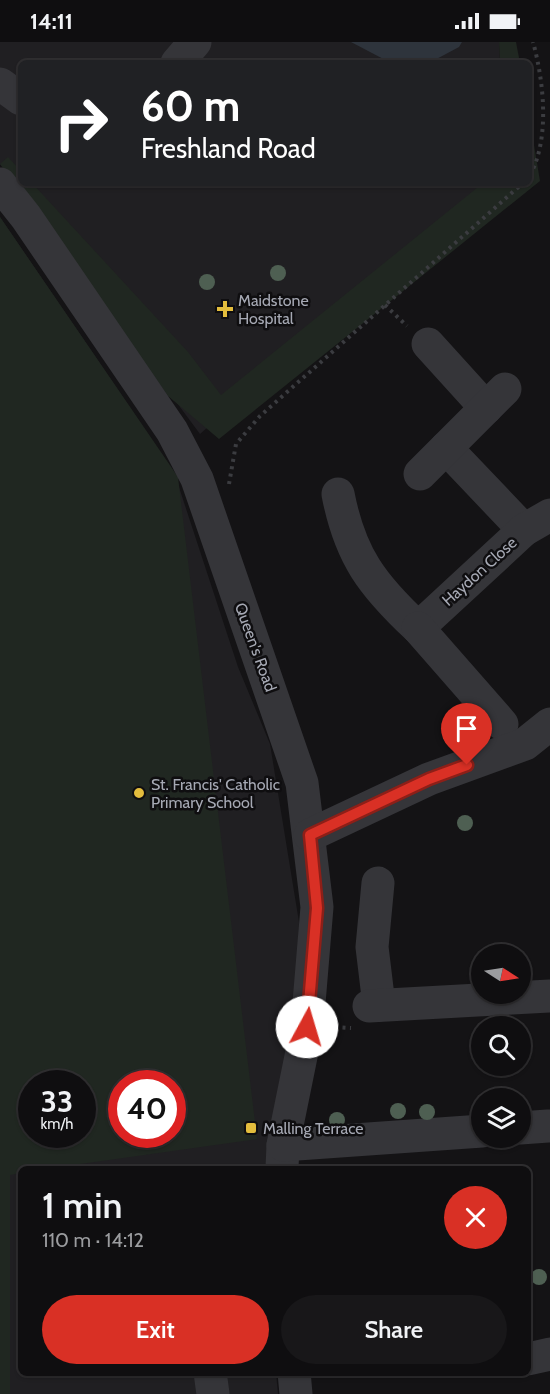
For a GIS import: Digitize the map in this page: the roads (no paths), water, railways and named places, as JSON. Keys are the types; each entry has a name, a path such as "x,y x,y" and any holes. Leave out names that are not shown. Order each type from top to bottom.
{"street":[{"path":"180,60 195,42"},
{"path":"0,84 18,97"},
{"name":"Queen's Road","path":"0,184 26,217 172,431 197,479 302,783 317,908 307,1027 282,1157"},
{"path":"420,474 496,399 428,344"},
{"name":"Haydon Close","path":"426,620 537,522 446,448"},
{"path":"338,494 348,538 359,561 392,604 426,620 502,724"},
{"path":"310,835 429,779 525,744 550,724"},
{"path":"378,883 372,947 374,1006 550,996"},
{"path":"282,1157 471,1132"},
{"path":"531,1358 550,1354"},
{"path":"211,1376 213,1394"},
{"path":"294,1376 296,1394"}],"place":[{"name":"Maidstone Hospital","path":"225,309"},
{"name":"St. Francis' Catholic Primary School","path":"139,793"},
{"name":"Malling Terrace","path":"251,1128"}]}
